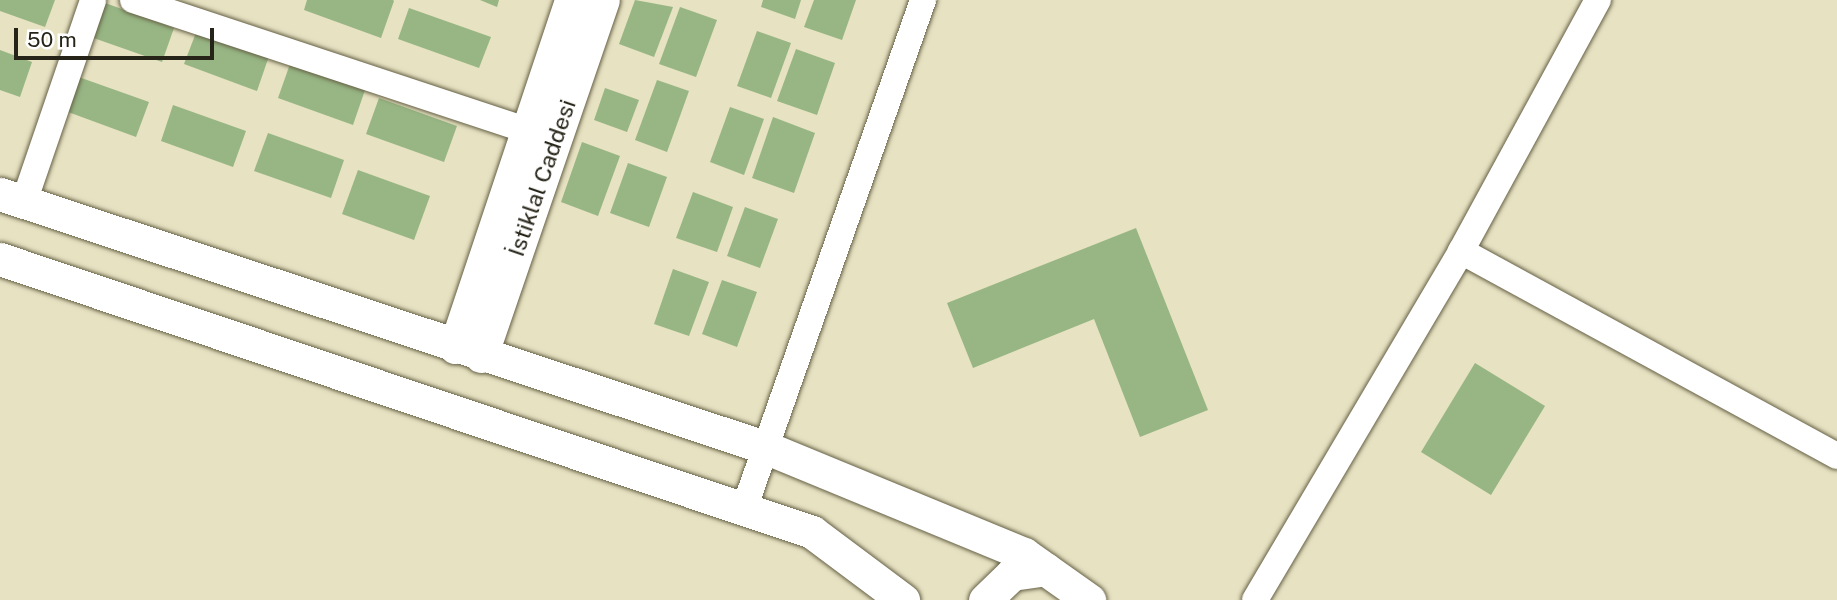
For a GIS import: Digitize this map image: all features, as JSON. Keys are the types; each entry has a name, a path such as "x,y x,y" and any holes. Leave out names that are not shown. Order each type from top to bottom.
{"street":[{"path":"93,0 12,198 468,352 767,448 964,527 1046,569 1084,595 1116,600"},
{"path":"133,0 526,130"},
{"name":"İstiklal Caddesi","path":"468,352 526,130 571,0"},
{"name":"İstiklal Caddesi","path":"468,352 603,0"},
{"path":"744,509 923,0"},
{"path":"1255,600 1461,251 1598,0"},
{"path":"1461,251 1837,456"},
{"path":"0,259 812,532 903,600"},
{"path":"985,600 1012,575 1046,569"}],"building":[{"path":"0,0 55,0 45,27 0,11"},
{"path":"97,0 174,28 162,62 85,35"},
{"path":"307,0 394,1 381,38 304,10"},
{"path":"480,0 499,0 497,7"},
{"path":"635,0 673,7 654,57 619,44"},
{"path":"763,0 801,0 795,19 761,7"},
{"path":"814,0 856,0 842,40 804,27"},
{"path":"680,7 717,20 696,77 659,64"},
{"path":"409,8 491,37 479,68 398,39"},
{"path":"197,30 269,56 257,91 184,64"},
{"path":"757,31 791,43 771,98 737,86"},
{"path":"796,49 835,63 817,115 777,101"},
{"path":"0,50 32,62 20,97 0,90"},
{"path":"290,64 365,90 353,125 278,98"},
{"path":"73,75 149,102 136,137 60,109"},
{"path":"657,80 689,91 667,152 635,140"},
{"path":"605,88 639,100 627,132 594,120"},
{"path":"379,98 457,126 444,162 366,134"},
{"path":"173,105 246,131 233,167 161,141"},
{"path":"730,107 764,119 744,175 710,162"},
{"path":"773,117 815,133 794,193 752,178"},
{"path":"268,133 344,160 331,198 254,171"},
{"path":"582,142 620,156 598,216 561,202"},
{"path":"628,163 667,177 649,227 610,213"},
{"path":"358,170 430,196 414,240 342,214"},
{"path":"693,192 733,207 717,252 676,238"},
{"path":"745,207 778,219 760,268 727,256"},
{"path":"1136,228 1208,410 1140,437 1094,319 973,368 947,303"},
{"path":"673,269 709,282 689,336 654,324"},
{"path":"722,280 757,292 737,347 702,334"},
{"path":"1475,363 1545,406 1491,495 1421,452"}]}
